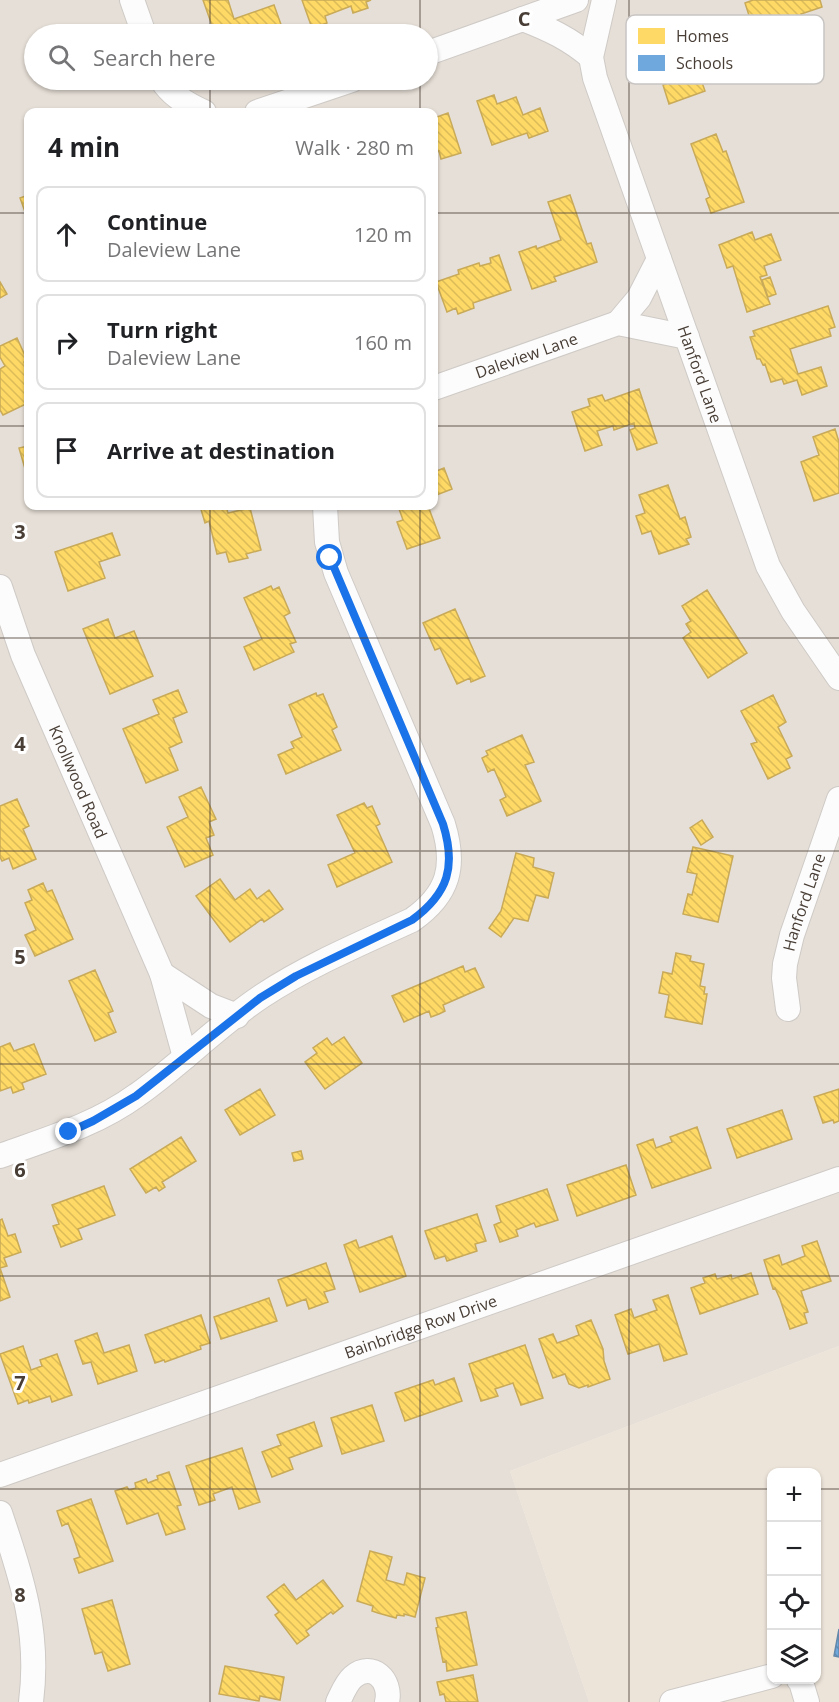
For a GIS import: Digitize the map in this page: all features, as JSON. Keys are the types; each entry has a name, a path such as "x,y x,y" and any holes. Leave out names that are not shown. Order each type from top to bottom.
{"street":[{"path":"132,0 140,24"},
{"path":"438,49 576,0"},
{"name":"Hanford Lane","path":"604,0 591,57 595,78 768,566 793,611 839,678"},
{"path":"524,19 550,29 575,43 591,57"},
{"path":"171,90 196,108"},
{"path":"268,108 322,90"},
{"path":"659,259 639,298 618,323 687,337"},
{"name":"Daleview Lane","path":"438,387 618,323"},
{"path":"0,1156 93,1121 136,1096 260,998 296,976 412,920 427,909 440,894 448,872 449,846 443,824 330,558 325,510"},
{"name":"Knollwood Road","path":"0,587 23,655 162,974 185,1057"},
{"name":"Hanford Lane","path":"788,1009 784,978 790,945 839,799"},
{"path":"162,974 211,1006 237,1016"},
{"name":"Bainbridge Row Drive","path":"0,1475 839,1179"},
{"path":"0,1513 21,1575 31,1616 33,1644 31,1702"},
{"path":"338,1702 349,1680 362,1672 369,1671 386,1683 387,1702"},
{"path":"672,1702 767,1677"},
{"path":"802,1684 807,1702"}],"shaded area":[{"path":"0,0 839,0 839,1346 510,1471 589,1702 0,1702"},
{"path":"839,1346 839,1702 589,1702 510,1471"}],"building: Homes":[{"path":"203,0 228,0 234,19 274,5 281,24 211,24"},
{"path":"302,0 371,0 366,2 368,8 353,13 351,6 325,16 327,23 311,24"},
{"path":"753,0 820,0 822,7 801,15 749,15 745,3"},
{"path":"703,84 705,91 669,104 663,85"},
{"path":"494,95 497,104 516,97 523,115 540,108 548,131 529,138 527,133 492,145 477,101"},
{"path":"448,113 461,153 441,159 438,151 438,117"},
{"path":"716,134 723,152 726,151 744,202 711,213 706,199 710,197 691,144"},
{"path":"570,195 587,244 591,243 597,262 554,277 556,281 532,289 519,252 536,246 537,249 561,240 548,202"},
{"path":"24,196 24,209 20,198"},
{"path":"752,232 755,240 771,234 781,260 764,266 767,275 760,277 770,304 747,312 733,266 727,268 719,245"},
{"path":"499,255 511,290 473,303 474,308 458,314 456,308 447,312 438,281 459,274 458,270 479,263 480,266 491,263 490,258"},
{"path":"770,277 776,294 768,297 762,280"},
{"path":"0,282 7,294 0,298"},
{"path":"828,306 835,327 829,329 831,336 790,349 798,374 821,367 827,386 802,395 797,380 784,384 782,379 771,382 765,364 763,365 760,359 757,359 750,337 755,336 753,331"},
{"path":"17,338 24,353 24,405 3,415 0,410 0,369 5,366 0,357 0,346"},
{"path":"639,389 657,443 637,450 630,430 635,428 634,423 614,430 613,426 597,431 602,445 585,451 572,412 590,406 588,399 602,395 605,401"},
{"path":"835,429 839,442 839,493 814,501 801,462 819,455 813,437"},
{"path":"24,447 24,465 19,448"},
{"path":"444,468 452,489 438,494 438,470"},
{"path":"668,485 680,519 685,517 691,537 686,539 689,544 659,554 651,531 642,534 636,516 645,513 639,495"},
{"path":"201,510 227,510 228,513 251,510 261,550 246,554 248,558 229,562 226,552 217,554 209,521 205,523"},
{"path":"399,510 430,510 440,538 407,549 397,522 403,520"},
{"path":"112,533 120,555 99,562 105,578 68,591 55,552"},
{"path":"271,586 273,590 279,587 290,613 284,616 296,642 290,644 294,652 254,670 244,647 262,639 244,598"},
{"path":"707,590 747,653 708,678 683,638 691,632 686,624 691,621 682,606"},
{"path":"455,609 485,676 471,682 470,678 457,684 440,648 435,650 423,623"},
{"path":"108,619 115,638 134,631 153,676 110,694 83,629"},
{"path":"178,690 187,712 173,718 182,742 169,748 178,770 146,783 123,729 159,714 153,700"},
{"path":"316,693 317,696 323,694 337,727 332,730 341,750 286,774 278,755 294,748 291,742 302,737 289,705"},
{"path":"773,695 786,722 778,727 792,756 786,759 790,768 768,779 751,744 757,742 741,711"},
{"path":"522,735 534,762 525,765 541,801 507,816 500,800 506,797 502,787 494,769 488,772 482,758 488,755 486,751"},
{"path":"201,787 216,819 209,822 214,835 206,838 213,855 185,867 167,827 188,817 179,797"},
{"path":"17,799 29,826 23,829 36,859 13,869 9,858 2,861 0,857 0,806"},
{"path":"364,803 367,808 372,806 380,824 376,826 392,862 337,887 328,865 355,853 337,815"},
{"path":"702,820 713,837 701,845 690,828"},
{"path":"693,847 733,856 718,922 683,914 688,894 692,895 697,874 687,872"},
{"path":"516,853 534,858 533,867 554,873 548,898 536,895 528,921 514,918 501,937 489,928 501,911"},
{"path":"220,879 235,900 250,889 257,899 269,890 283,909 264,922 262,919 230,942 196,896"},
{"path":"43,883 47,892 52,890 73,939 35,956 25,935 36,930 25,903 32,900 28,890"},
{"path":"676,953 691,956 690,961 704,964 700,986 705,987 704,994 707,994 702,1024 665,1017 669,995 659,993 663,972 672,974"},
{"path":"463,966 465,972 475,968 484,987 443,1005 445,1011 439,1014 431,1017 429,1011 404,1022 392,996"},
{"path":"95,970 113,1011 108,1013 116,1032 95,1041 69,981"},
{"path":"344,1037 362,1063 325,1089 305,1062 317,1053 313,1048 327,1038 332,1045"},
{"path":"10,1043 14,1051 34,1044 46,1074 22,1083 24,1089 13,1093 11,1087 0,1091 0,1047"},
{"path":"260,1089 275,1115 240,1135 225,1110"},
{"path":"839,1089 839,1121 823,1123 814,1097"},
{"path":"782,1110 792,1139 737,1158 727,1129"},
{"path":"697,1127 711,1168 652,1188 637,1145 653,1139 656,1148 672,1142 670,1137"},
{"path":"181,1137 196,1161 162,1182 165,1187 159,1191 156,1187 146,1193 130,1169"},
{"path":"301,1151 303,1159 294,1161 292,1153"},
{"path":"626,1165 636,1195 577,1216 567,1185"},
{"path":"104,1186 115,1215 78,1229 82,1239 61,1247 53,1226 59,1224 52,1205"},
{"path":"547,1189 558,1220 536,1227 534,1223 516,1230 518,1236 500,1242 494,1225 501,1222 496,1206"},
{"path":"477,1214 486,1241 475,1244 477,1251 447,1261 445,1256 435,1259 425,1231"},
{"path":"2,1219 8,1236 15,1234 21,1252 4,1258 7,1266 0,1268 0,1220"},
{"path":"392,1236 406,1276 360,1292 344,1245 356,1240 359,1248"},
{"path":"817,1241 831,1281 801,1291 808,1312 804,1313 807,1323 790,1329 780,1299 775,1288 773,1289 764,1260 779,1255 782,1265 805,1256 802,1246"},
{"path":"326,1263 335,1289 324,1292 328,1302 309,1309 306,1299 287,1306 278,1280"},
{"path":"0,1268 10,1297 0,1301"},
{"path":"751,1273 758,1294 700,1314 691,1288 705,1283 703,1278 715,1274 717,1279 731,1275 732,1279"},
{"path":"668,1295 687,1354 664,1361 659,1344 628,1354 615,1315 631,1309 634,1318 657,1310 653,1300"},
{"path":"269,1298 277,1321 221,1339 214,1317"},
{"path":"201,1315 210,1343 200,1346 201,1349 165,1362 164,1360 155,1363 145,1335"},
{"path":"591,1320 603,1349 610,1379 579,1388 569,1384 565,1374 553,1378 539,1339 553,1334 557,1343 566,1340 579,1335 576,1326"},
{"path":"97,1333 104,1353 129,1345 137,1371 98,1384 91,1362 83,1364 75,1341"},
{"path":"525,1345 543,1398 521,1405 513,1383 495,1389 498,1396 481,1401 469,1364"},
{"path":"23,1346 31,1370 42,1366 40,1360 57,1354 72,1395 52,1402 50,1396 18,1404 0,1354"},
{"path":"454,1378 462,1401 405,1421 395,1393 433,1380 435,1385"},
{"path":"372,1405 384,1441 342,1454 331,1418"},
{"path":"314,1422 322,1446 289,1458 293,1469 272,1477 262,1452 281,1445 277,1435"},
{"path":"242,1448 260,1502 239,1509 232,1487 213,1494 215,1500 199,1505 186,1466"},
{"path":"169,1472 181,1505 177,1506 185,1529 166,1535 158,1513 127,1524 115,1491 127,1487 129,1490 136,1488 135,1483 146,1479 148,1483 158,1479 157,1476"},
{"path":"91,1499 113,1561 79,1573 74,1559 80,1557 74,1539 68,1523 62,1526 57,1511"},
{"path":"370,1551 392,1557 386,1580 404,1585 407,1573 425,1578 415,1617 404,1614 404,1616 397,1615 396,1618 372,1611 373,1606 357,1601"},
{"path":"323,1580 343,1606 306,1631 309,1635 297,1644 275,1615 279,1612 267,1597 284,1584 296,1600"},
{"path":"112,1600 130,1664 108,1671 102,1652 95,1654 82,1609"},
{"path":"466,1612 477,1665 447,1671 446,1661 443,1662 436,1618"},
{"path":"225,1666 284,1677 280,1700 260,1696 259,1701 219,1694"},
{"path":"473,1675 478,1702 446,1702 444,1694 440,1695 437,1682"}],"building: Schools":[{"path":"839,1629 839,1657 834,1656"}],"route":[{"path":"69,1132 136,1096 260,998 344,951 412,920 427,909 440,894 450,859 443,824 330,558"}]}
